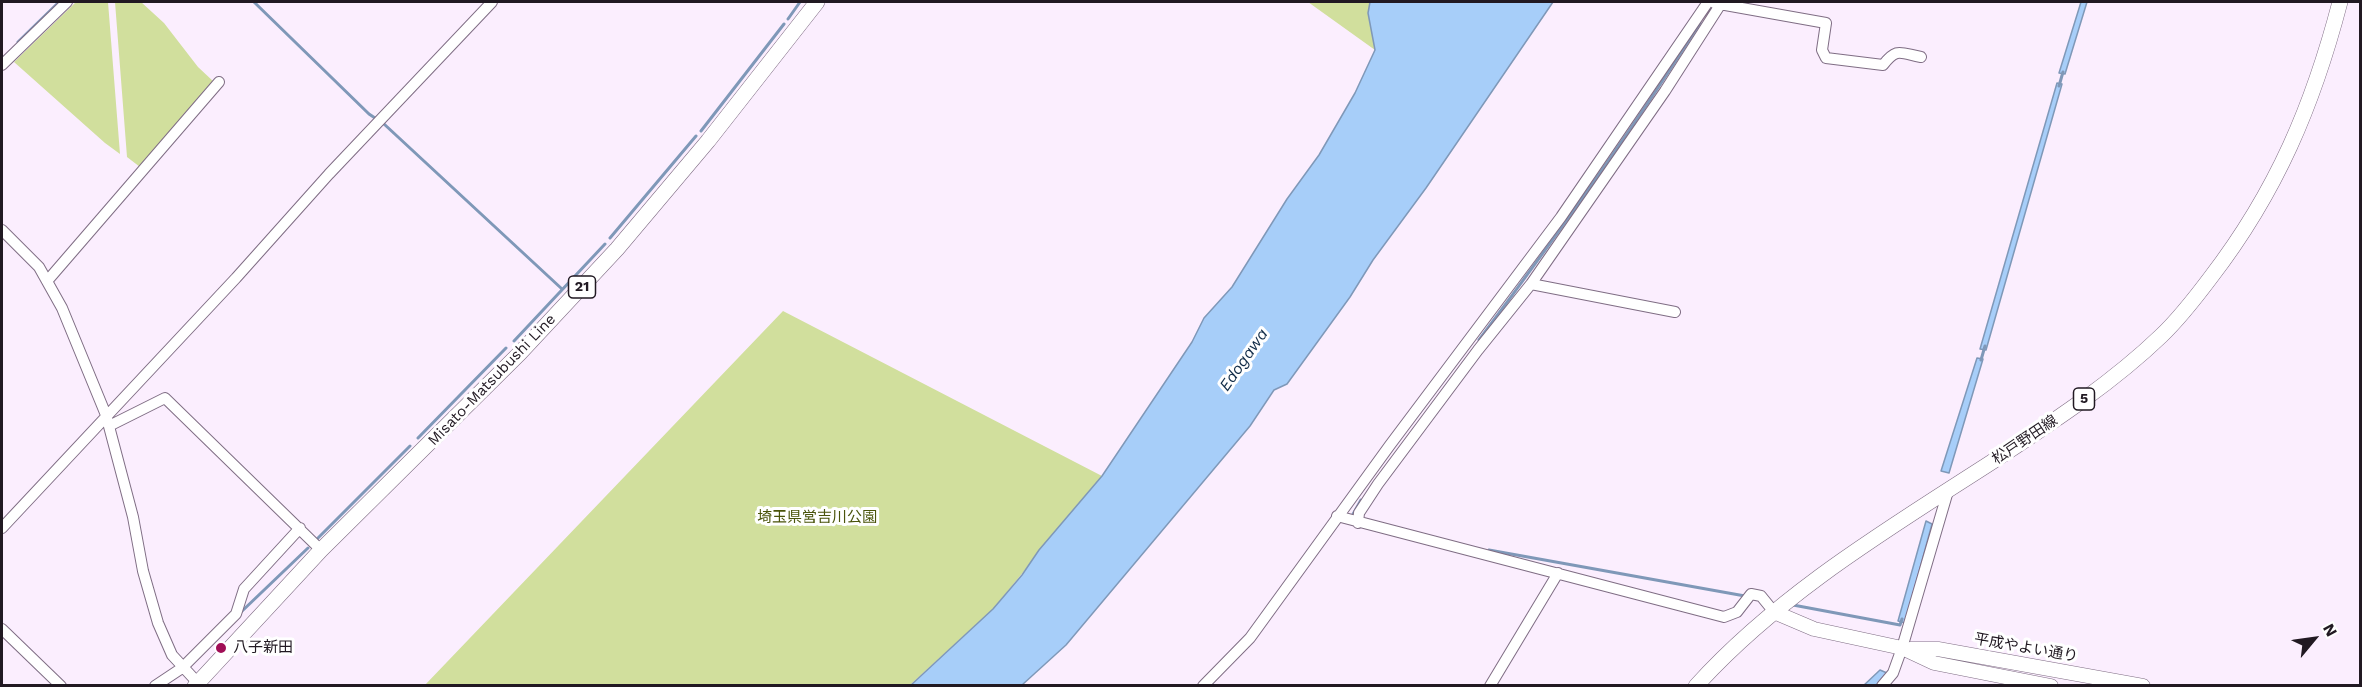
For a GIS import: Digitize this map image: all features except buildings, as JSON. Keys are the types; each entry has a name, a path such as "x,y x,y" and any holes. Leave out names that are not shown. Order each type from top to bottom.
{"main road":[{"name":"Misato-Matsubushi Line","path":"196,684 321,550 520,353 617,249 715,133 817,2"},
{"name":"松戸野田線","path":"1696,686 1716,663 1774,612 1847,557 2050,424 2161,336 2192,301 2253,218 2284,162 2300,126 2326,54 2340,2"}],"street":[{"path":"2,65 67,2"},
{"path":"2,528 108,420 329,174 492,2"},
{"path":"1715,3 1826,23 1822,50 1826,58 1882,65 1894,52 1921,57"},
{"path":"1358,523 1359,513 1378,484 1478,350 1531,284 1665,91 1715,3"},
{"path":"1203,686 1250,638 1337,516 1561,217 1715,3"},
{"path":"48,280 219,82"},
{"path":"2,230 39,267 62,308 108,420 133,517 142,571 158,622 171,655 196,684"},
{"path":"1531,284 1675,312"},
{"path":"108,420 165,398 321,550"},
{"path":"1882,686 1893,673 1902,648 1948,491"},
{"path":"1337,516 1724,617 1737,612 1751,594 1761,596 1774,612"},
{"path":"155,686 182,668 236,614 244,589 300,528"},
{"path":"1490,686 1558,573"},
{"name":"平成やよい通り","path":"1774,612 1814,629 1902,648 1938,649 2143,686"},
{"path":"2,629 61,686"},
{"name":"平成やよい通り","path":"1902,648 1934,663 2024,683 2051,686"}],"green space":[{"path":"76,2 108,2 120,154 14,62"},
{"path":"115,2 141,2 164,23 198,67 214,82 140,167 127,157"},
{"path":"1308,2 1372,2 1368,13 1375,50"},
{"name":"埼玉県営吉川公園","path":"783,311 1102,476 993,609 910,685 424,686"}],"water":[{"name":"Edogawa","path":"1370,2 1553,2 1426,188 1287,384 1274,390 1250,426 1066,645 1022,685 911,685 993,609 1022,575 1039,550 1102,476 1192,342 1204,318 1232,287 1287,199 1319,155 1355,93 1375,50 1368,13"},
{"path":"2081,2 2087,2 2065,74 2059,73"},
{"path":"2057,83 2062,84 1986,350 1980,349"},
{"path":"1977,358 1983,359 1949,473 1941,471"},
{"path":"1926,521 1932,524 1905,623 1898,621"},
{"path":"1880,670 1887,673 1878,685 1863,686"}],"waterway":[{"path":"18,42 59,2"},
{"path":"254,2 369,114 384,124 562,289"},
{"path":"788,19 800,2"},
{"path":"1479,340 1592,184 1700,23"},
{"path":"701,131 784,24"},
{"path":"2059,86 2063,72"},
{"path":"610,238 696,136"},
{"path":"514,341 605,244"},
{"path":"1981,360 1985,346"},
{"path":"418,438 506,348"},
{"path":"318,538 410,446"},
{"path":"1354,518 1352,516 1361,500"},
{"path":"240,613 308,548"},
{"path":"1489,550 1745,596"},
{"path":"1793,605 1900,625 1902,619"}],"place":[{"name":"八子新田","path":"221,648"}]}
